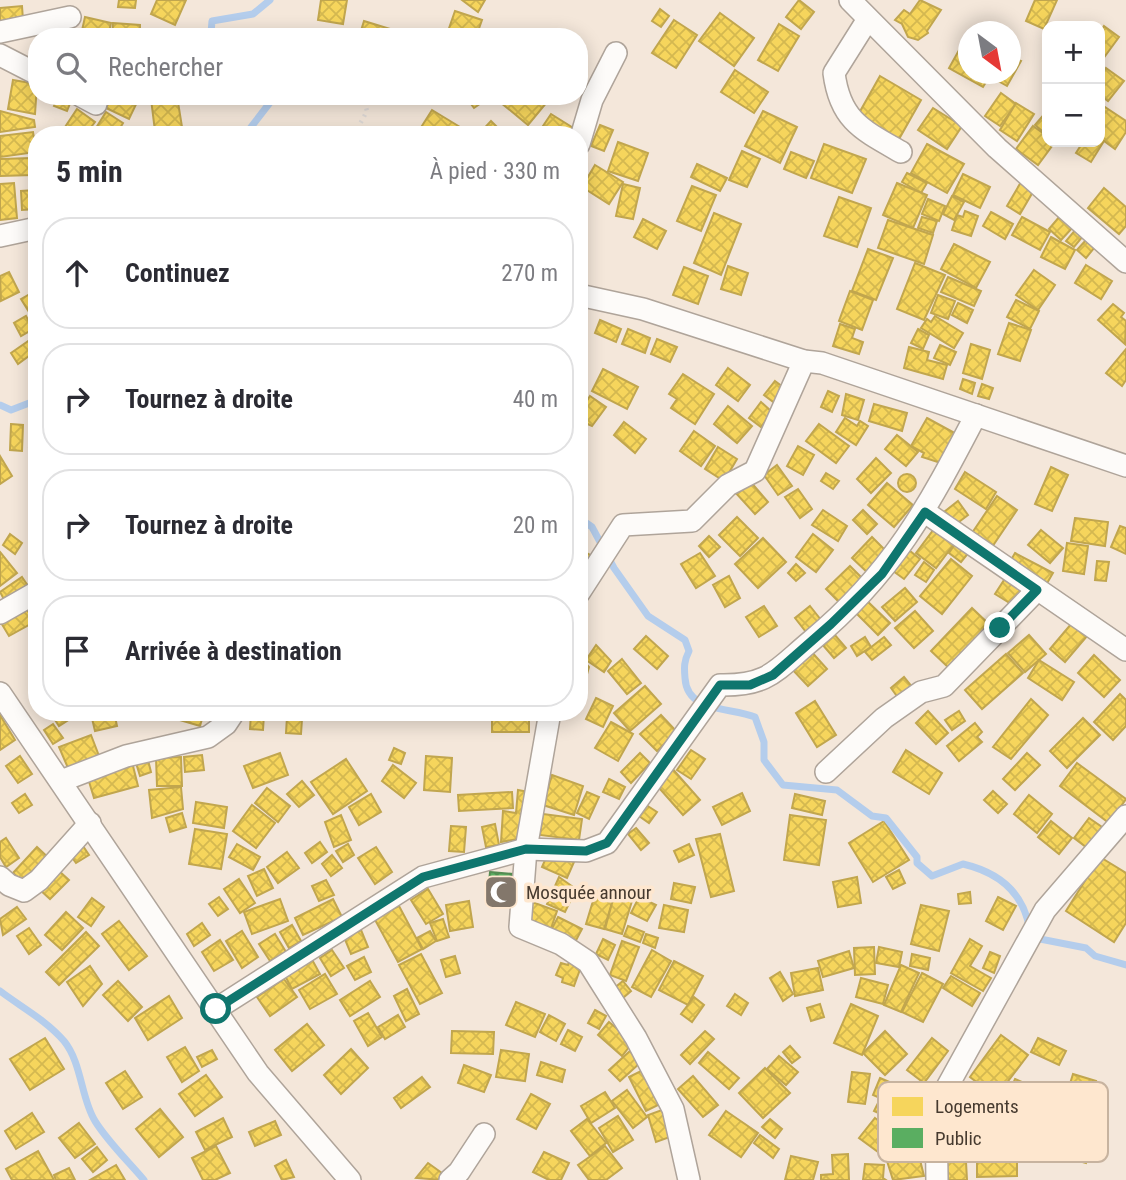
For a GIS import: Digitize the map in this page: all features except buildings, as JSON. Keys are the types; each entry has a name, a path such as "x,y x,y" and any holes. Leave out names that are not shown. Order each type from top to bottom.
{"street":[{"path":"849,0 997,148 1126,262"},
{"path":"0,32 69,17"},
{"path":"868,19 834,74 837,100 864,131 901,152"},
{"path":"584,126 592,100 616,52"},
{"path":"0,55 28,69"},
{"path":"0,236 28,230"},
{"path":"588,297 643,309 804,361 821,363 1126,466"},
{"path":"588,579 623,525 692,520 728,485 755,471 804,361"},
{"path":"216,1009 423,877 526,849 586,851 607,843 720,685 750,685 773,675 882,574 925,512 976,415"},
{"path":"925,512 1126,650"},
{"path":"826,772 884,718 921,692 944,686 1037,590"},
{"path":"0,613 28,598"},
{"path":"0,693 258,1073 350,1180"},
{"path":"61,781 126,756 208,737 228,721"},
{"path":"548,721 526,849 520,927 561,944 588,962 636,1038 674,1109 690,1180"},
{"path":"950,1082 1045,910 1126,816"},
{"path":"0,877 9,885 24,891 38,880 90,822"},
{"path":"450,1180 484,1134"},
{"path":"937,1162 937,1180"}],"path":[{"path":"359,126 367,111 365,105"}],"waterway":[{"path":"211,28 212,21 253,14 270,0"},
{"path":"252,126 268,105"},
{"path":"0,405 11,410 28,403"},
{"path":"588,524 614,568 648,616 685,640 689,651 685,678 693,697 711,707 755,717 764,742 764,760 783,785 837,790 872,816 886,818 917,857 917,863 932,876 963,864 987,872 1014,893 1021,903 1029,926"},
{"path":"1035,938 1086,948 1095,956 1126,965"},
{"path":"0,991 41,1020 64,1041 74,1060 95,1121 144,1180"}],"place":[{"name":"Mosquée annour","path":"501,892"}],"route":[{"path":"216,1009 423,877 526,849 586,851 607,843 621,827 641,793 715,696 720,685 750,685 773,675 882,574 925,512 1037,590 1000,628"}]}
